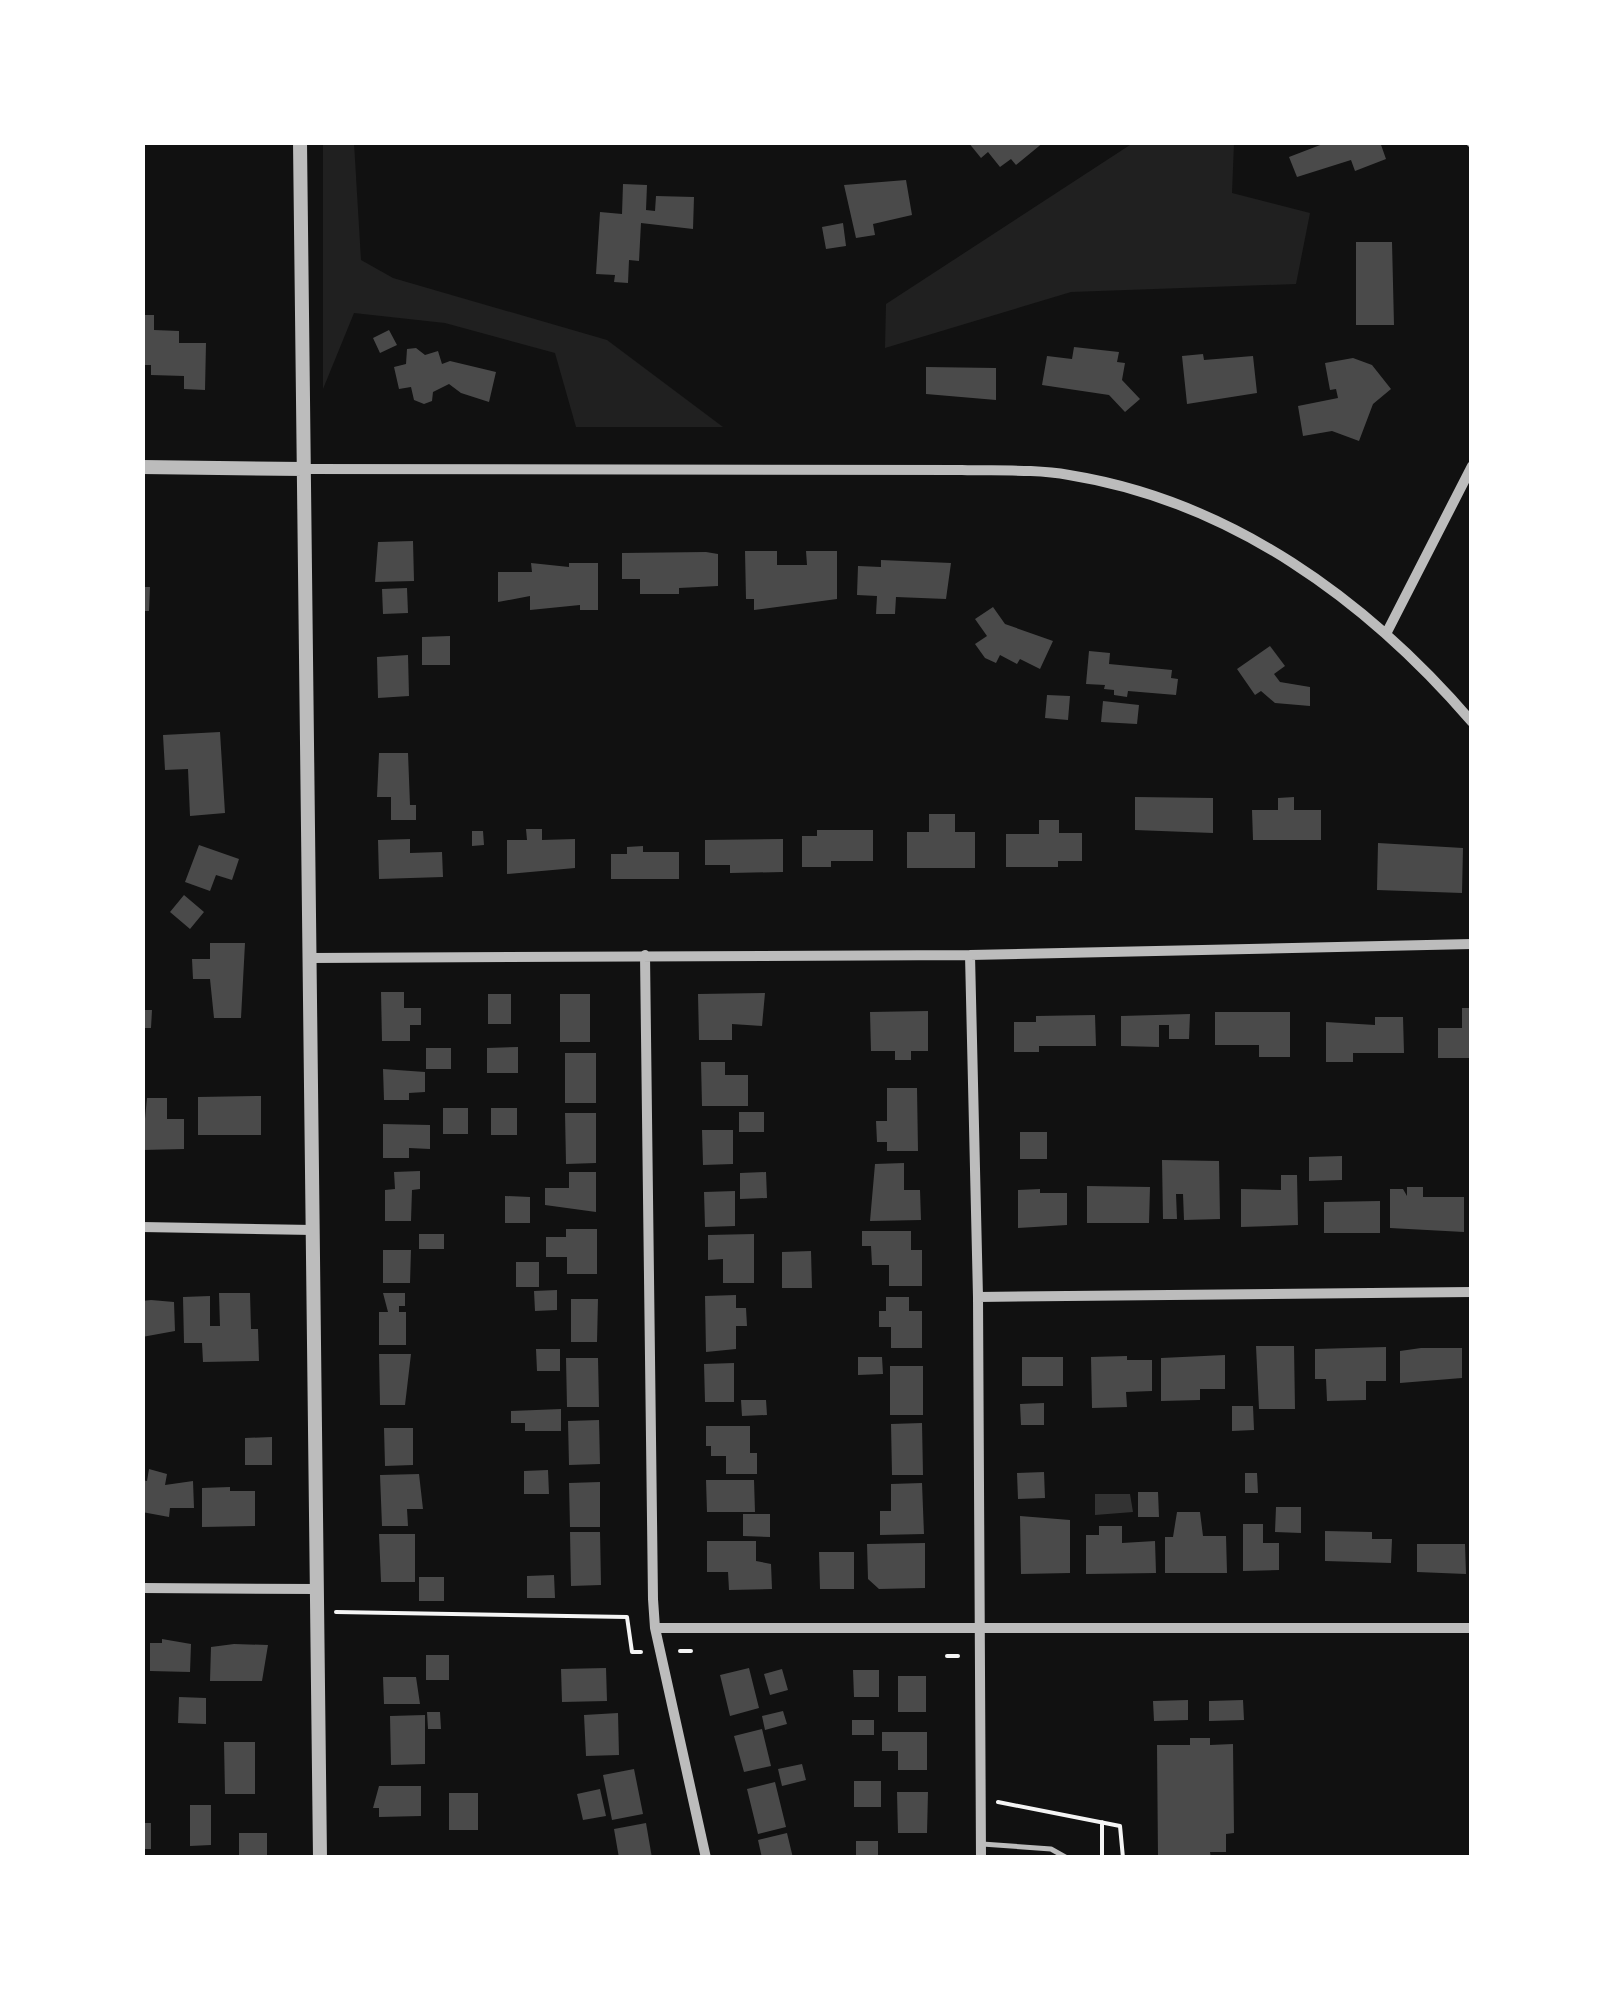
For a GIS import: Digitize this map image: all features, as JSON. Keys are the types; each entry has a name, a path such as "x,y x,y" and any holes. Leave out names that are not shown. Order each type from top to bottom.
{"street":[{"path":"300,142 320,1858"},
{"path":"1387,632 1472,466"},
{"path":"142,467 962,470 1068,474 1152,495 1243,533 1319,578 1387,632 1472,722"},
{"path":"310,958 970,955 1472,944"},
{"path":"970,955 978,1297 981,1858"},
{"path":"646,956 655,1628 706,1858"},
{"path":"142,1228 313,1230"},
{"path":"978,1297 1472,1292"},
{"path":"142,1588 317,1589"},
{"path":"655,1628 978,1632 1472,1628"}],"lane":[{"path":"981,1844 1050,1850 1067,1858"}],"path":[{"path":"336,1612 627,1617 632,1652 641,1652"},
{"path":"680,1651 691,1651"},
{"path":"948,1656 958,1656"},
{"path":"998,1802 1122,1829 1122,1858"},
{"path":"1102,1822 1102,1858"}],"shaded area":[{"path":"323,143 354,143 361,260 393,278 607,340 723,427 576,427 555,353 445,323 354,313 323,389"},
{"path":"1133,143 1234,143 1232,193 1310,213 1296,284 1071,292 885,348 886,304"},
{"path":"1095,1494 1130,1494 1133,1512 1095,1515"}],"building":[{"path":"968,142 1044,142 1016,165 1011,159 1000,167 988,152 981,158"},
{"path":"1328,142 1380,142 1386,159 1355,171 1351,160 1297,177 1289,157"},
{"path":"906,180 912,215 873,224 875,235 856,238 844,185"},
{"path":"623,184 647,185 646,210 655,211 656,196 694,197 693,229 641,223 639,261 629,260 628,283 614,282 615,275 596,274 600,212 622,214"},
{"path":"843,223 846,246 826,249 822,227"},
{"path":"1356,242 1392,242 1394,325 1356,325"},
{"path":"142,315 154,315 154,330 179,331 179,343 206,343 205,390 184,389 184,376 151,375 151,365 142,365"},
{"path":"389,330 397,345 380,353 373,338"},
{"path":"1074,347 1119,352 1117,362 1125,363 1122,380 1140,399 1125,412 1109,395 1042,385 1047,356 1072,359"},
{"path":"416,348 425,355 438,351 442,364 450,361 496,372 489,402 461,393 449,384 433,392 432,401 424,404 414,400 411,387 399,389 394,367 406,364 407,349"},
{"path":"1203,354 1204,360 1253,356 1257,393 1187,404 1182,356"},
{"path":"1353,358 1372,365 1391,389 1373,404 1359,441 1332,431 1303,436 1298,406 1338,398 1336,389 1330,390 1325,363"},
{"path":"926,367 996,368 996,400 926,394"},
{"path":"413,541 414,581 375,582 378,542"},
{"path":"745,551 777,551 777,565 807,565 806,551 837,551 837,599 754,610 754,599 746,599"},
{"path":"622,553 718,554 718,586 679,588 679,594 640,594 640,579 622,579"},
{"path":"881,560 951,563 946,599 896,597 895,614 876,614 877,596 857,595 858,566 881,567"},
{"path":"531,563 569,567 569,563 598,563 598,610 580,610 580,605 530,610 530,596 498,602 498,572 532,572"},
{"path":"142,587 150,587 149,611 142,611"},
{"path":"407,588 408,613 383,614 382,589"},
{"path":"993,607 1005,624 1053,641 1040,669 1000,655 996,663 985,658 975,644 987,636 975,619"},
{"path":"450,636 450,665 422,665 422,637"},
{"path":"1270,646 1285,666 1274,674 1280,682 1310,687 1310,706 1275,703 1261,691 1255,695 1237,669"},
{"path":"1089,651 1110,653 1109,664 1172,670 1171,678 1178,679 1176,695 1128,691 1127,697 1114,695 1114,690 1104,689 1105,685 1086,684"},
{"path":"408,655 409,696 378,698 377,657"},
{"path":"1047,695 1070,696 1068,720 1045,718"},
{"path":"1103,701 1139,705 1137,724 1101,722"},
{"path":"220,732 225,813 190,816 188,769 165,770 163,735"},
{"path":"379,753 408,753 410,805 416,805 416,820 391,820 391,797 377,797"},
{"path":"1135,797 1213,798 1213,833 1135,830"},
{"path":"1294,797 1294,810 1321,810 1321,840 1253,840 1252,810 1278,810 1278,798"},
{"path":"929,814 955,814 955,832 975,832 975,868 907,868 907,832 929,832"},
{"path":"1039,820 1059,820 1059,833 1082,833 1082,861 1058,861 1058,867 1006,867 1006,834 1039,834"},
{"path":"526,829 542,829 542,840 575,839 575,868 507,874 507,840 527,840"},
{"path":"817,830 873,830 873,861 831,861 831,867 802,867 802,836 817,836"},
{"path":"472,831 483,831 484,845 472,846"},
{"path":"410,839 410,853 442,852 443,877 379,879 378,840"},
{"path":"783,839 783,872 730,873 730,865 705,865 705,840"},
{"path":"1378,843 1463,848 1462,893 1377,890"},
{"path":"199,845 239,859 232,880 216,875 210,891 185,882"},
{"path":"643,846 643,852 679,852 679,879 611,879 611,854 627,854 627,847"},
{"path":"184,895 204,912 190,929 170,912"},
{"path":"210,943 245,943 241,1018 214,1018 210,979 193,979 192,959 210,959"},
{"path":"381,992 404,992 404,1008 421,1008 421,1025 410,1025 410,1041 382,1041"},
{"path":"765,993 762,1026 732,1024 732,1040 699,1040 698,994"},
{"path":"488,994 511,994 511,1024 488,1024"},
{"path":"560,994 590,994 590,1042 560,1042"},
{"path":"1462,1008 1472,1008 1472,1058 1438,1058 1438,1028 1462,1028"},
{"path":"142,1010 152,1010 151,1028 142,1028"},
{"path":"928,1011 928,1051 911,1051 911,1060 895,1060 895,1051 871,1051 870,1012"},
{"path":"1215,1012 1290,1012 1290,1057 1259,1057 1259,1045 1215,1045"},
{"path":"1190,1014 1189,1039 1169,1039 1169,1025 1159,1025 1159,1047 1121,1046 1121,1016"},
{"path":"1095,1015 1096,1046 1039,1046 1039,1052 1014,1052 1014,1022 1036,1022 1036,1016"},
{"path":"1375,1017 1403,1017 1404,1053 1353,1053 1353,1062 1326,1062 1326,1022 1375,1025"},
{"path":"518,1047 518,1073 487,1073 487,1048"},
{"path":"426,1048 451,1048 451,1069 426,1069"},
{"path":"565,1053 596,1053 596,1103 565,1103"},
{"path":"701,1062 725,1062 725,1075 748,1075 748,1106 702,1106"},
{"path":"383,1069 425,1072 425,1092 409,1093 409,1100 384,1100"},
{"path":"887,1088 917,1088 918,1151 887,1151 887,1142 877,1142 876,1121 887,1121"},
{"path":"261,1096 261,1135 198,1135 198,1097"},
{"path":"147,1098 167,1098 167,1119 184,1119 184,1149 142,1150"},
{"path":"443,1108 468,1108 468,1134 443,1134"},
{"path":"491,1108 517,1108 517,1135 491,1135"},
{"path":"739,1112 764,1112 764,1132 739,1132"},
{"path":"565,1113 596,1113 596,1163 566,1164"},
{"path":"383,1124 430,1125 430,1149 409,1148 409,1158 383,1158"},
{"path":"702,1130 733,1130 733,1164 703,1165"},
{"path":"1020,1132 1047,1132 1047,1159 1020,1159"},
{"path":"1342,1156 1342,1180 1309,1181 1309,1157"},
{"path":"1162,1160 1219,1161 1220,1219 1184,1220 1183,1194 1176,1194 1177,1219 1163,1219"},
{"path":"904,1163 904,1190 920,1190 921,1220 870,1221 875,1164"},
{"path":"420,1171 420,1189 412,1190 411,1221 385,1221 385,1190 395,1189 394,1172"},
{"path":"569,1172 596,1172 596,1212 545,1205 545,1188 569,1188"},
{"path":"766,1172 767,1198 740,1199 740,1173"},
{"path":"1281,1175 1297,1175 1298,1225 1241,1227 1241,1189 1281,1190"},
{"path":"1087,1186 1150,1187 1149,1223 1087,1223"},
{"path":"1407,1187 1423,1187 1423,1197 1464,1197 1464,1232 1390,1228 1390,1189 1403,1189 1407,1196"},
{"path":"1040,1189 1040,1193 1067,1193 1067,1225 1018,1228 1018,1190"},
{"path":"735,1191 735,1226 705,1227 704,1192"},
{"path":"505,1196 530,1197 530,1223 505,1223"},
{"path":"1380,1201 1380,1233 1324,1233 1324,1202"},
{"path":"566,1229 597,1229 597,1274 567,1274 567,1257 546,1257 546,1237 566,1237"},
{"path":"862,1231 911,1231 911,1250 922,1250 922,1286 889,1286 889,1265 872,1265 871,1246 862,1246"},
{"path":"419,1234 444,1234 444,1249 419,1249"},
{"path":"754,1234 754,1283 723,1283 723,1259 708,1260 708,1235"},
{"path":"383,1250 411,1250 410,1283 383,1283"},
{"path":"811,1251 812,1288 782,1288 782,1252"},
{"path":"516,1262 539,1262 539,1287 516,1287"},
{"path":"557,1290 557,1310 535,1311 534,1291"},
{"path":"219,1293 250,1293 251,1329 258,1329 259,1361 203,1362 202,1343 184,1343 183,1297 210,1296 210,1326 220,1326"},
{"path":"383,1293 405,1293 405,1306 399,1306 399,1312 406,1312 406,1345 379,1345 379,1312 388,1312"},
{"path":"736,1295 736,1308 746,1308 747,1326 736,1326 736,1349 706,1352 705,1296"},
{"path":"886,1297 909,1297 909,1311 922,1311 922,1348 891,1348 891,1327 879,1327 879,1311 886,1311"},
{"path":"571,1299 598,1299 597,1342 571,1342"},
{"path":"142,1301 174,1302 175,1331 142,1337"},
{"path":"1256,1346 1294,1346 1295,1409 1259,1409"},
{"path":"1386,1347 1386,1381 1366,1381 1366,1400 1327,1401 1326,1379 1315,1379 1315,1349"},
{"path":"1462,1348 1462,1378 1400,1383 1400,1351"},
{"path":"536,1349 560,1349 560,1371 537,1371"},
{"path":"379,1354 411,1354 405,1405 380,1405"},
{"path":"1225,1355 1225,1389 1200,1389 1200,1400 1161,1401 1161,1358"},
{"path":"1127,1356 1127,1360 1152,1360 1152,1391 1126,1392 1127,1407 1092,1408 1091,1357"},
{"path":"858,1357 882,1357 883,1374 858,1375"},
{"path":"1022,1357 1063,1357 1063,1386 1022,1386"},
{"path":"566,1358 598,1358 599,1407 567,1407"},
{"path":"734,1363 734,1402 705,1402 704,1364"},
{"path":"890,1366 923,1366 923,1415 890,1415"},
{"path":"741,1400 766,1400 767,1415 742,1416"},
{"path":"1044,1403 1044,1425 1021,1425 1020,1404"},
{"path":"1232,1406 1253,1406 1254,1430 1232,1431"},
{"path":"561,1409 561,1431 525,1431 525,1423 511,1423 511,1411"},
{"path":"599,1420 600,1464 569,1465 568,1421"},
{"path":"922,1423 923,1475 892,1475 891,1424"},
{"path":"706,1426 750,1426 750,1453 757,1453 757,1474 726,1474 726,1456 711,1456 711,1446 706,1446"},
{"path":"384,1428 413,1428 413,1465 385,1466"},
{"path":"272,1437 272,1465 245,1465 245,1438"},
{"path":"149,1469 167,1474 165,1485 193,1481 194,1508 170,1508 169,1517 142,1512 142,1480 147,1481"},
{"path":"548,1470 549,1494 524,1494 524,1471"},
{"path":"1044,1472 1045,1498 1018,1499 1017,1473"},
{"path":"1245,1473 1257,1473 1258,1493 1245,1493"},
{"path":"419,1474 423,1509 407,1509 408,1526 382,1526 380,1475"},
{"path":"706,1480 754,1480 755,1512 707,1512"},
{"path":"600,1482 600,1527 570,1527 569,1483"},
{"path":"922,1483 924,1534 880,1535 880,1511 891,1511 891,1484"},
{"path":"230,1487 230,1491 255,1491 255,1526 202,1527 202,1488"},
{"path":"1138,1492 1158,1492 1159,1517 1138,1517"},
{"path":"1276,1507 1301,1507 1301,1533 1275,1532"},
{"path":"1177,1512 1200,1512 1203,1536 1226,1536 1227,1573 1165,1573 1165,1537 1173,1537"},
{"path":"743,1514 770,1514 770,1537 743,1536"},
{"path":"1020,1516 1070,1520 1070,1573 1021,1574"},
{"path":"1243,1524 1263,1524 1263,1543 1279,1543 1279,1570 1243,1571"},
{"path":"1099,1526 1122,1526 1122,1543 1155,1541 1156,1573 1086,1574 1086,1535 1099,1535"},
{"path":"1325,1531 1372,1532 1372,1539 1392,1539 1391,1563 1325,1561"},
{"path":"570,1532 600,1532 601,1585 571,1586"},
{"path":"379,1534 415,1534 415,1582 381,1582"},
{"path":"707,1541 756,1541 756,1561 771,1564 772,1589 729,1590 728,1572 707,1572"},
{"path":"925,1543 925,1588 879,1589 868,1579 867,1544"},
{"path":"1417,1544 1465,1544 1466,1574 1417,1572"},
{"path":"819,1552 854,1552 854,1589 820,1589"},
{"path":"554,1575 555,1598 527,1598 527,1576"},
{"path":"419,1577 444,1577 444,1601 419,1601"},
{"path":"162,1639 191,1644 190,1672 150,1671 150,1643 162,1643"},
{"path":"268,1645 262,1681 210,1681 211,1647"},
{"path":"426,1655 449,1655 449,1680 426,1680"},
{"path":"606,1668 607,1701 562,1702 561,1669"},
{"path":"749,1668 759,1708 730,1716 720,1675"},
{"path":"782,1669 788,1690 770,1695 764,1674"},
{"path":"853,1670 879,1670 879,1697 854,1697"},
{"path":"898,1676 926,1676 926,1712 898,1712"},
{"path":"383,1677 416,1677 420,1704 384,1704"},
{"path":"179,1697 206,1698 206,1724 178,1723"},
{"path":"1188,1700 1188,1720 1154,1721 1153,1701"},
{"path":"1243,1700 1244,1720 1209,1721 1209,1701"},
{"path":"783,1711 787,1724 765,1730 762,1716"},
{"path":"427,1712 440,1712 441,1729 428,1729"},
{"path":"618,1713 619,1755 586,1756 584,1715"},
{"path":"425,1715 425,1764 391,1765 390,1716"},
{"path":"852,1720 874,1720 874,1735 852,1735"},
{"path":"762,1729 771,1766 744,1772 734,1736"},
{"path":"882,1732 927,1732 927,1770 898,1770 898,1751 882,1751"},
{"path":"1190,1738 1210,1738 1210,1745 1233,1744 1234,1833 1226,1834 1226,1852 1210,1852 1211,1858 1158,1858 1157,1745 1190,1745"},
{"path":"224,1742 255,1742 255,1794 225,1794"},
{"path":"802,1764 806,1780 782,1786 778,1769"},
{"path":"634,1769 643,1814 612,1820 603,1775"},
{"path":"854,1781 881,1781 881,1807 854,1807"},
{"path":"775,1782 786,1827 758,1834 747,1789"},
{"path":"379,1786 421,1786 421,1816 379,1817 379,1808 373,1808"},
{"path":"600,1789 606,1816 583,1820 577,1794"},
{"path":"897,1792 928,1792 927,1833 898,1833"},
{"path":"449,1793 478,1793 478,1830 449,1830"},
{"path":"190,1805 211,1805 211,1845 190,1846"},
{"path":"142,1823 151,1823 151,1849 142,1849"},
{"path":"646,1823 652,1858 619,1858 614,1829"},
{"path":"239,1833 267,1833 267,1858 239,1858"},
{"path":"787,1833 793,1858 762,1858 758,1840"},
{"path":"856,1841 878,1841 878,1858 856,1858"}]}
